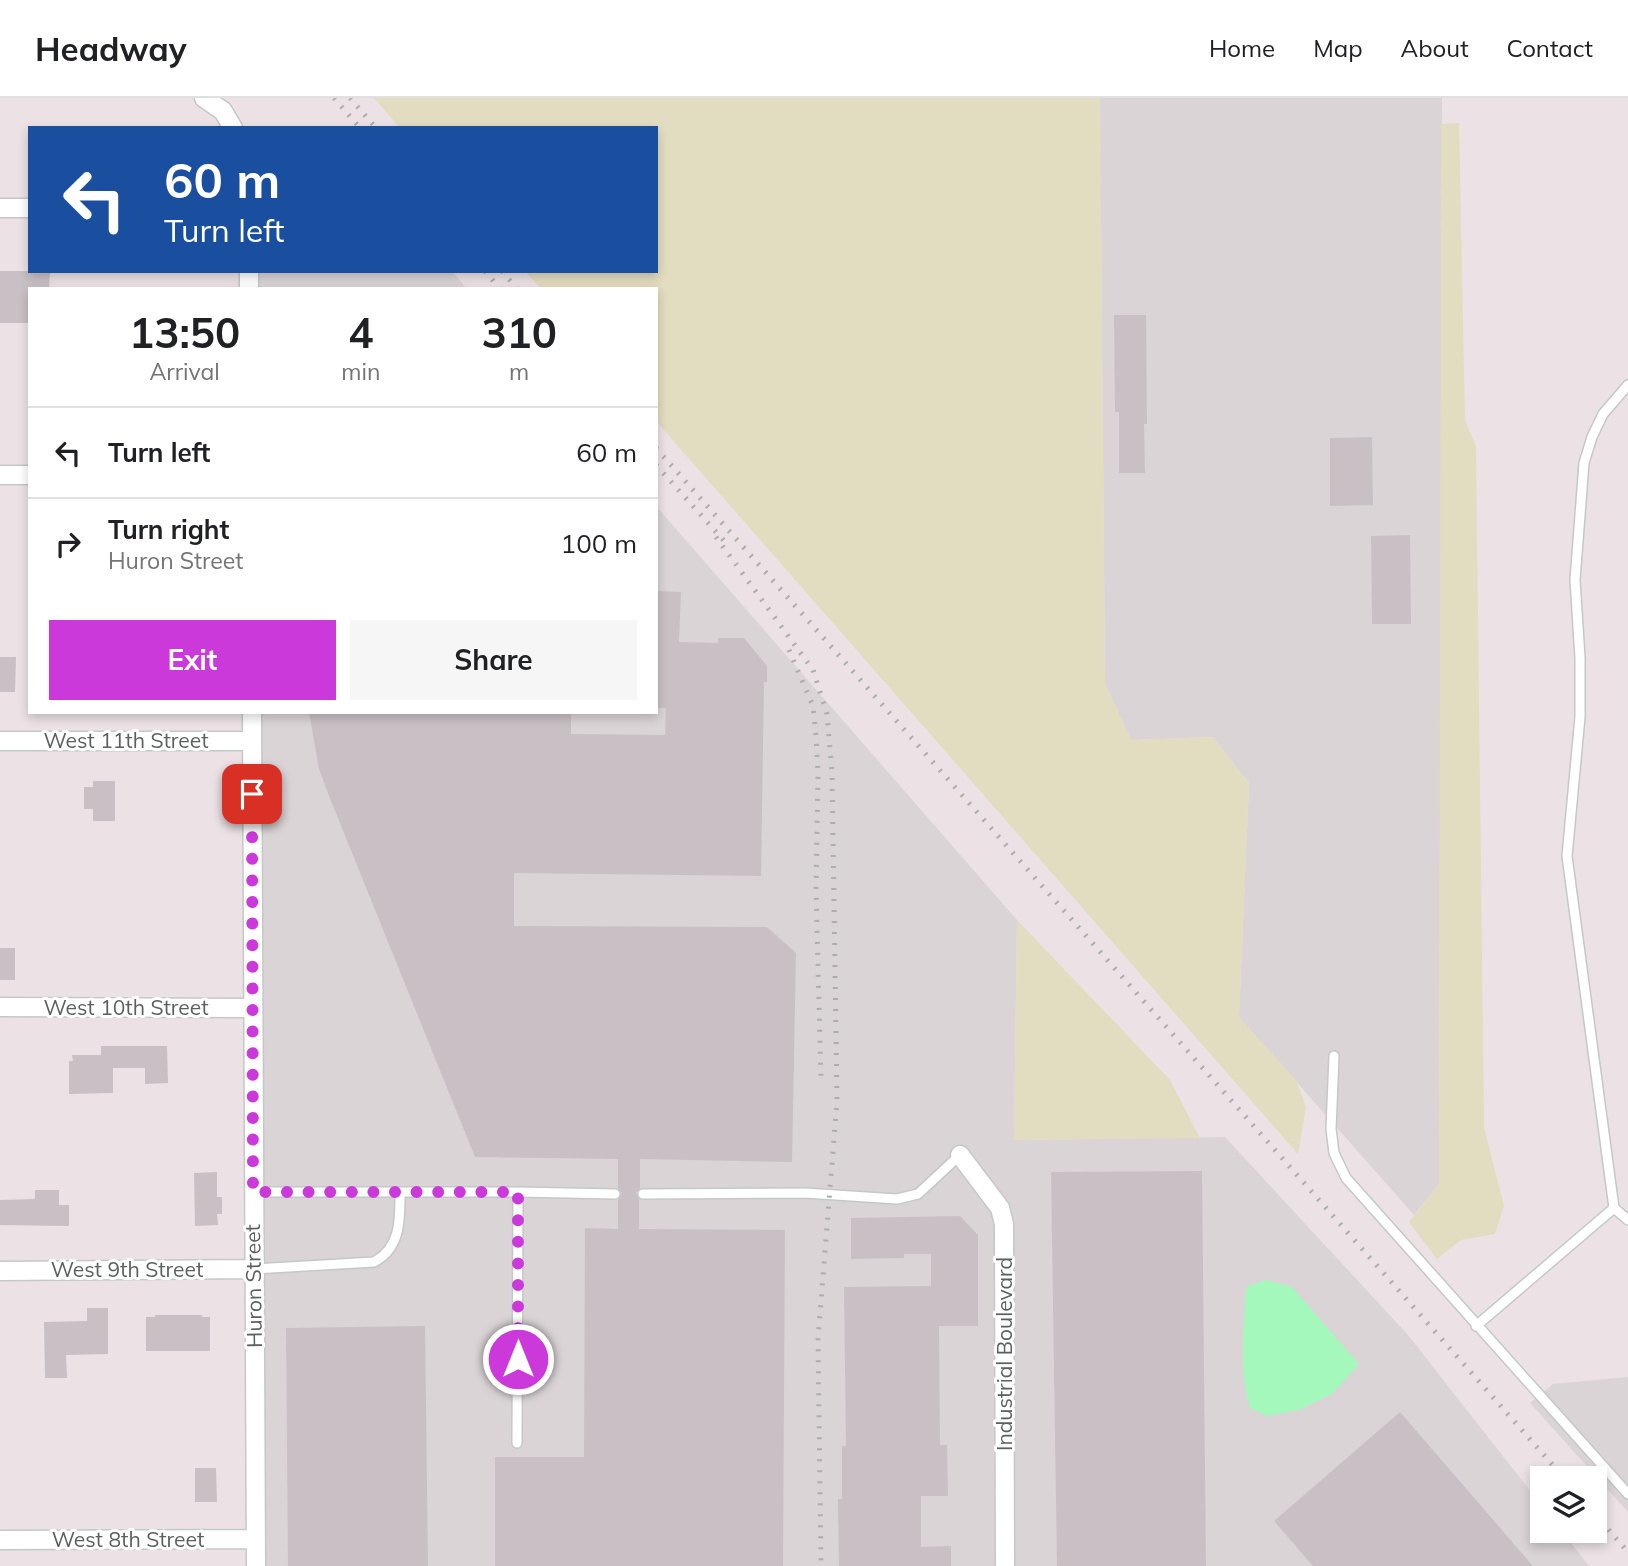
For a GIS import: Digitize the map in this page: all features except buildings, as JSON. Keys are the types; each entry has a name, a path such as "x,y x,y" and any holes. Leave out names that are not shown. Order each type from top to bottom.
{"street":[{"path":"205,98 223,111 232,126"},
{"path":"0,208 28,208"},
{"path":"0,475 28,475"},
{"name":"Huron Street","path":"252,714 256,1566"},
{"name":"West 11th Street","path":"0,741 252,741"},
{"name":"West 10th Street","path":"0,1007 253,1008"},
{"name":"Industrial Boulevard","path":"960,1156 1000,1208 1004,1224 1005,1566"},
{"name":"West 9th Street","path":"0,1271 254,1269"},
{"name":"West 8th Street","path":"0,1540 256,1539"}],"lane":[{"path":"1628,386 1603,414 1584,463 1575,580 1580,658 1580,717 1567,856 1614,1208 1628,1220"},
{"path":"1334,1056 1331,1129 1334,1153 1346,1178 1628,1494"},
{"path":"643,1194 805,1193 897,1199 918,1194 960,1156"},
{"path":"253,1192 615,1194"},
{"path":"254,1269 374,1262 386,1256 399,1230 400,1192"},
{"path":"517,1443 518,1192"},
{"path":"1476,1326 1614,1208"}],"shaded area":[{"path":"374,98 1100,98 1105,684 1131,740 1213,737 1249,783 1239,1017 1296,1080 1306,1107 1298,1154 658,423 658,287 539,287 527,273 658,273 658,126 398,126"},
{"path":"1100,98 1442,98 1439,1184 1414,1215 1239,1017 1249,783 1213,737 1131,740 1105,684"},
{"path":"1459,123 1465,421 1476,446 1484,1127 1504,1206 1495,1234 1461,1240 1437,1259 1409,1222 1439,1184 1441,124"},
{"path":"257,273 454,273 465,287 257,287"},
{"path":"658,508 1017,920 1014,1140 1225,1137 1408,1335 1530,1491 1530,1543 1571,1543 1589,1566 263,1566 260,714 658,714"},
{"path":"1017,920 1170,1080 1200,1138 1014,1140"},
{"path":"1266,1280 1292,1287 1359,1364 1333,1393 1299,1410 1267,1416 1250,1408 1244,1378 1243,1348 1246,1287"},
{"path":"1628,1377 1628,1512 1607,1489 1607,1466 1587,1466 1530,1403 1553,1384"}],"railway":[{"path":"334,98 358,126"},
{"path":"350,98 374,126"},
{"path":"487,273 498,287"},
{"path":"504,273 515,287"},
{"path":"658,450 1554,1466"},
{"path":"658,467 726,543"},
{"path":"716,537 813,670 827,714 832,772 837,1101 818,1339 821,1566"},
{"path":"789,650 813,706 816,736 816,890 821,1079"},
{"path":"1607,1528 1628,1552"}],"route":[{"path":"252,794 253,1192 518,1192 518,1359"}]}
